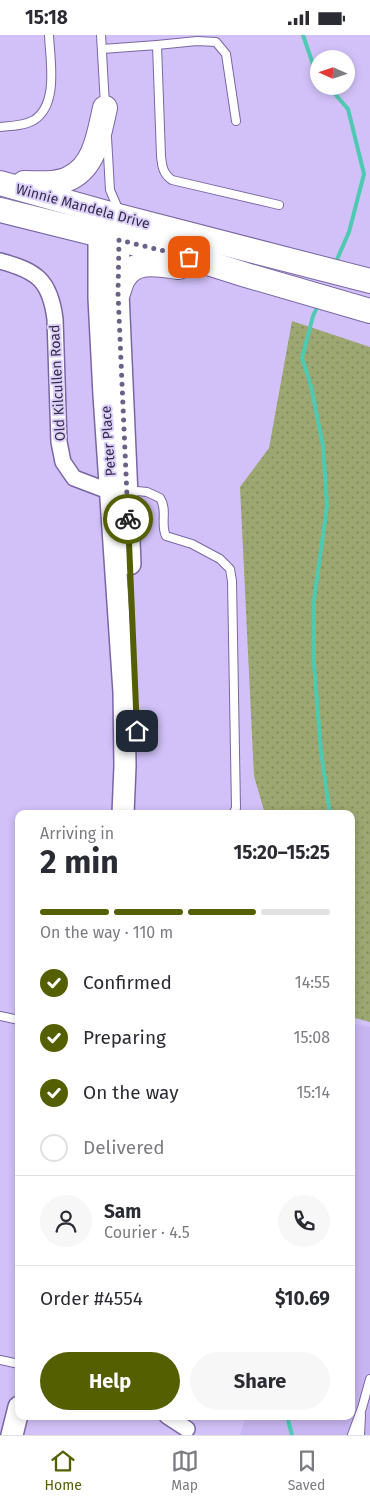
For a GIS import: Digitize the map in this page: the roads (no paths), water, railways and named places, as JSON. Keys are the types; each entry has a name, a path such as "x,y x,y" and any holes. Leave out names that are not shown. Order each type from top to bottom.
{"main road":[{"path":"0,183 52,183 70,178 82,169 94,152 105,108"},
{"name":"Winnie Mandela Drive","path":"0,183 189,257 301,292 370,311"},
{"name":"Winnie Mandela Drive","path":"0,210 111,226 308,265 370,281"},
{"name":"Peter Place","path":"111,226 118,293 118,491 125,766 123,810"},
{"name":"Peter Place","path":"111,226 99,298 118,491 138,771 137,810"},
{"path":"118,293 122,280 129,271 144,264 246,275"},
{"path":"12,1435 16,1420"},
{"path":"22,1435 25,1420"}],"street":[{"name":"Old Kilcullen Road","path":"0,261 23,268 37,276 50,294 54,319 59,441 63,462 74,478 118,491"},
{"path":"173,1420 187,1429"}],"lane":[{"path":"0,127 25,124 35,119 48,103 51,85 49,35"},
{"name":"Peter Place","path":"101,35 111,226"},
{"path":"102,49 196,41 216,42 226,54 236,121"},
{"path":"157,45 161,156 164,173 172,180 279,205"},
{"name":"Peter Place","path":"110,190 111,226"},
{"path":"118,491 147,492 160,498 164,509 163,528 166,536 192,544 220,559 230,569 232,581 236,771 235,810"},
{"path":"0,1016 15,1019"},
{"path":"0,1360 15,1364"},
{"path":"352,1435 370,1379"},
{"path":"360,1435 362,1408"}],"waterway":[{"path":"303,35 310,55"},
{"path":"335,264 349,232 364,174 348,109 336,95"},
{"path":"319,303 313,316 302,358 311,386 323,446 327,506 314,600 314,664 321,752 329,810"},
{"path":"288,1420 292,1435"}]}
